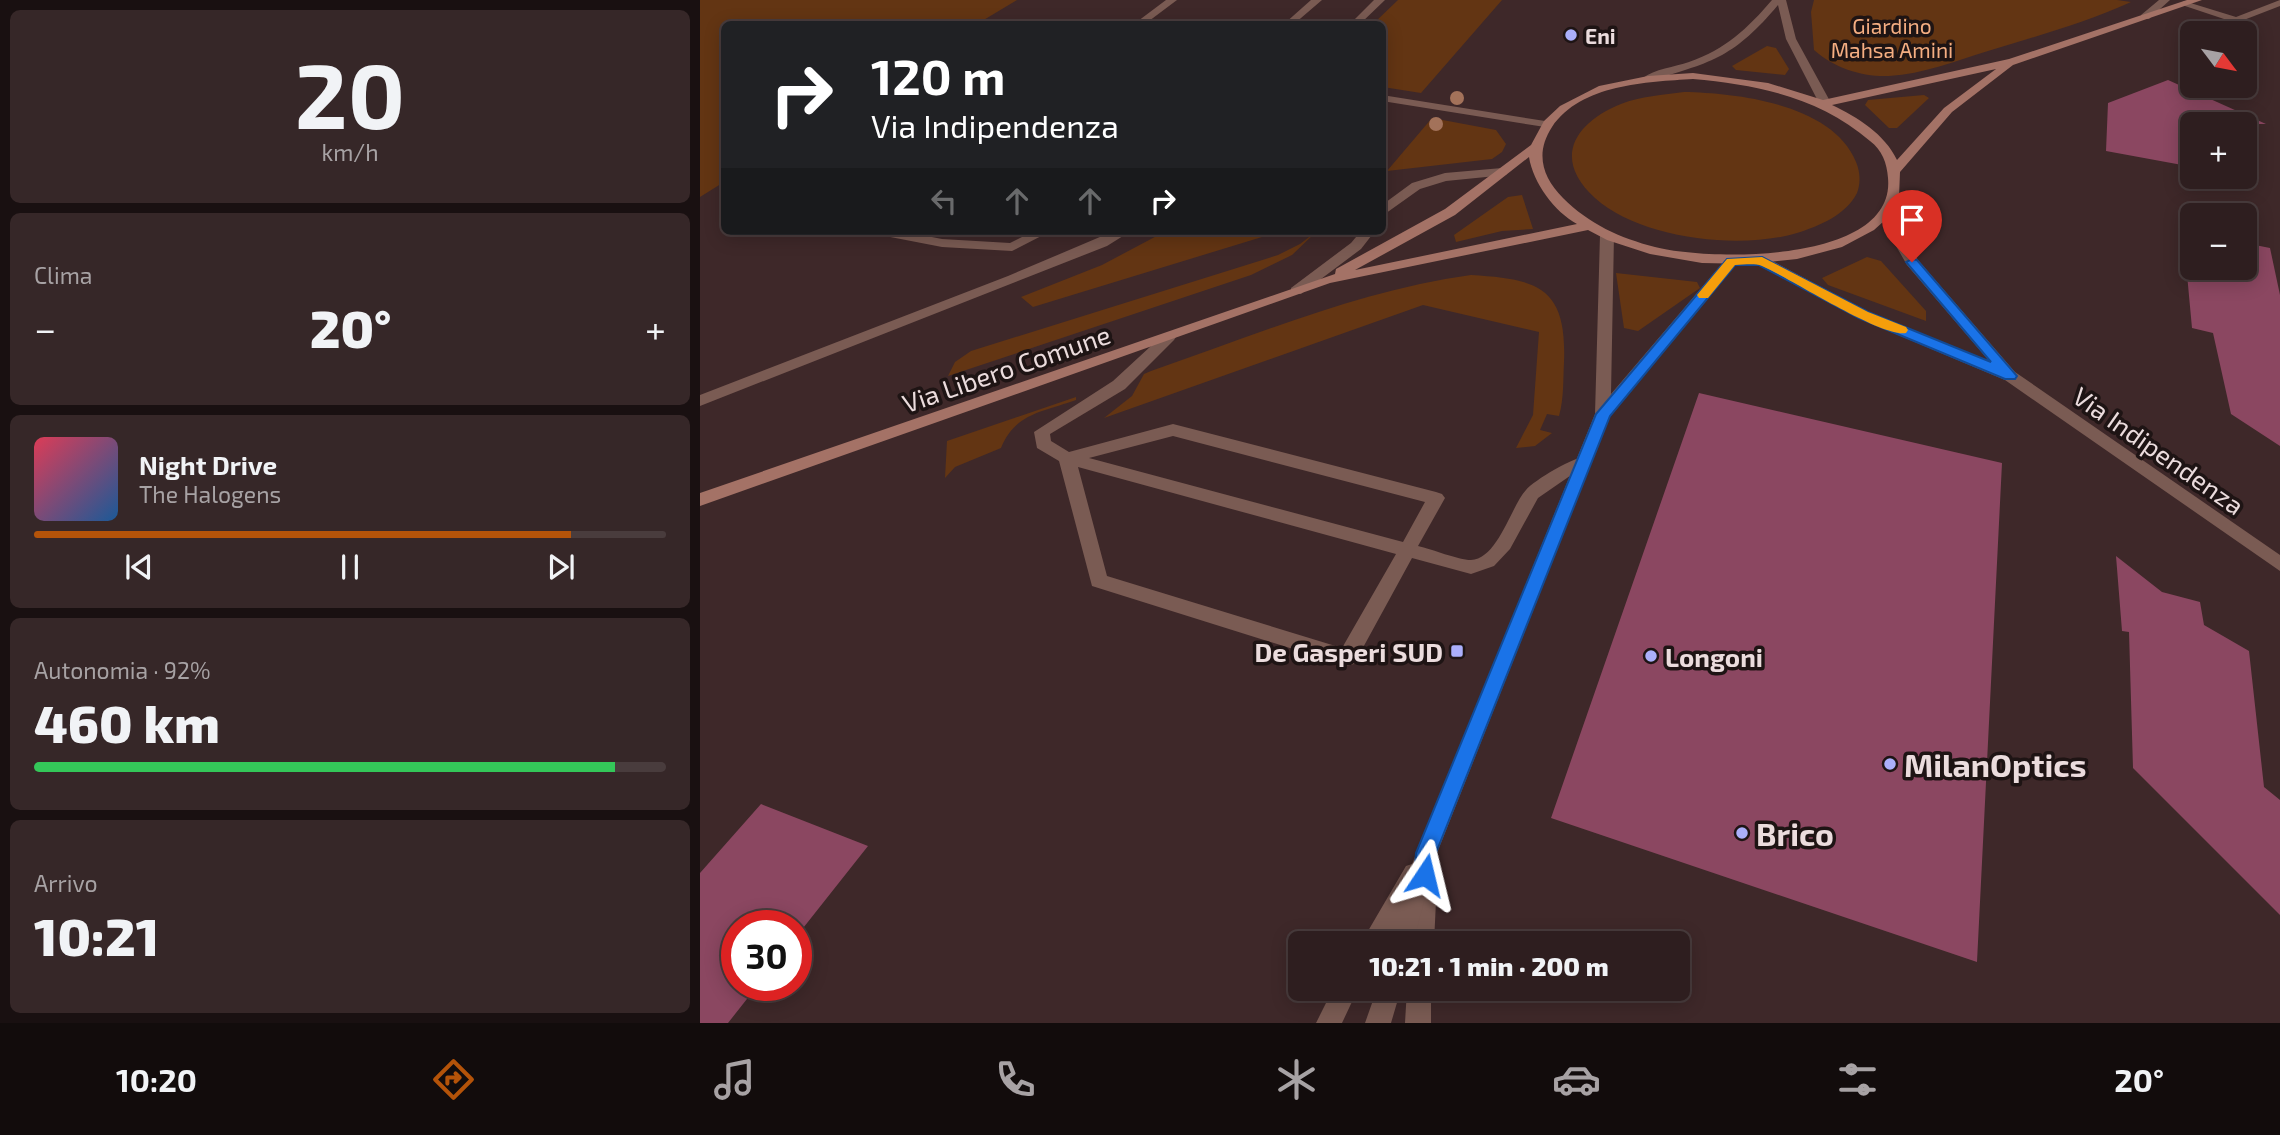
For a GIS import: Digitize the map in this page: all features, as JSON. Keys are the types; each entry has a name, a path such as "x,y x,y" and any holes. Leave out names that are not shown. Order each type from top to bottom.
{"main road":[{"path":"1825,103 2012,62 2197,0"},
{"path":"1895,170 1948,110 2012,62"},
{"path":"1693,76 1739,79 1784,89 1825,103 1857,122 1882,145 1895,170 1895,193 1884,215 1856,237 1814,253 1762,261 1731,262 1665,254 1588,226 1555,201 1538,174 1535,147 1545,124 1563,108 1586,95 1615,85 1648,78 1693,76"},
{"name":"Via Libero Comune","path":"1326,281 1450,212 1535,147"},
{"name":"Via Libero Comune","path":"700,500 1326,281 1588,226"}],"street":[{"path":"1143,21 1172,0"},
{"path":"1292,21 1317,0"},
{"path":"1358,21 1380,0"},
{"path":"1648,78 1692,65 1730,47 1779,0 1791,39 1825,103"},
{"path":"2145,17 2165,0"},
{"path":"2184,4 2236,20 2280,3"},
{"path":"1386,99 1545,124"},
{"path":"1386,209 1416,186 1444,177 1502,172"},
{"name":"Via Indipendenza","path":"1884,215 1912,262 2010,376"},
{"path":"901,235 942,243 1012,247 1036,235"},
{"path":"700,401 1000,284 1117,235"},
{"path":"1296,291 1356,246 1365,235"},
{"path":"1603,414 1607,235"},
{"name":"Via Indipendenza","path":"1762,261 1863,315 2010,376 2280,564"},
{"path":"1404,931 1426,853 1603,414 1731,262"},
{"path":"1170,337 1119,386 1042,432 1043,444 1067,458 1471,567 1488,561 1504,544 1532,494 1585,460"},
{"path":"1173,430 1436,498 1347,658 1099,581 1067,458 1173,430"},
{"path":"1380,931 1426,853"},
{"path":"1423,931 1426,853"},
{"path":"1329,1023 1340,1001"},
{"path":"1378,1023 1385,1001"},
{"path":"1418,1023 1419,1001"}],"green space":[{"path":"700,0 1017,0 982,21 721,21 721,184 700,197"},
{"path":"1398,0 1502,0 1421,93 1386,87 1386,21 1376,21"},
{"name":"Giardino Mahsa Amini","path":"1814,0 2131,2 2078,23 1952,63 1914,73 1889,76 1849,70 1830,62 1814,50 1811,12"},
{"path":"1767,46 1776,48 1789,69 1785,75 1736,70 1732,66"},
{"path":"1684,92 1756,99 1805,115 1827,127 1844,142 1856,162 1860,177 1857,193 1846,208 1831,219 1797,233 1774,238 1720,240 1692,237 1664,232 1614,212 1595,198 1574,170 1574,144 1581,132 1591,121 1621,104 1644,97"},
{"path":"1924,95 1929,98 1897,128 1889,128 1865,105 1868,100"},
{"path":"1432,118 1496,130 1506,144 1502,152 1492,159 1387,171"},
{"path":"1522,195 1533,229 1502,231 1456,242 1454,235 1508,197"},
{"path":"1158,235 1266,235 1033,307 1021,297 1102,265"},
{"path":"1313,235 1292,255 1251,275 948,376 955,362 971,351 1278,255"},
{"path":"1867,257 1881,261 1926,311 1926,321 1828,285 1822,278"},
{"path":"1616,273 1697,282 1700,288 1638,331 1624,328"},
{"path":"1471,275 1514,280 1531,285 1544,292 1554,303 1560,317 1564,337 1561,409 1559,416 1547,414 1540,430 1552,433 1535,446 1516,448 1533,415 1539,332 1423,305 1104,418 1132,396 1144,374 1151,371 1349,302"},
{"path":"1076,397 1076,400 1031,415 1014,427 1001,448 955,467 945,478 947,441"}],"building":[{"path":"2168,80 2180,85 2180,98 2208,98 2239,112 2180,112 2180,165 2106,151 2108,103"},
{"path":"2257,245 2270,248 2280,295 2280,446 2231,414 2213,333 2192,328 2188,280 2257,280"},
{"path":"1699,393 2002,463 1977,962 1551,818"},
{"path":"2116,556 2162,592 2200,602 2204,625 2249,651 2264,787 2280,800 2280,915 2133,768 2129,632 2122,631"},
{"path":"761,804 868,846 812,917 812,910 721,910 721,1001 745,1001 728,1023 700,1023 700,873"}],"slow traffic":[{"path":"1703,295 1731,262 1762,261 1863,315 1901,330"}],"place":[{"name":"Eni","path":"1571,35"},
{"name":"De Gasperi SUD","path":"1457,651"},
{"name":"Longoni","path":"1651,656"},
{"name":"MilanOptics","path":"1890,764"},
{"name":"Brico","path":"1742,833"}],"route":[{"path":"1425,875 1426,853 1603,414 1731,262 1762,261 1863,315 2010,376 1912,262"}]}
